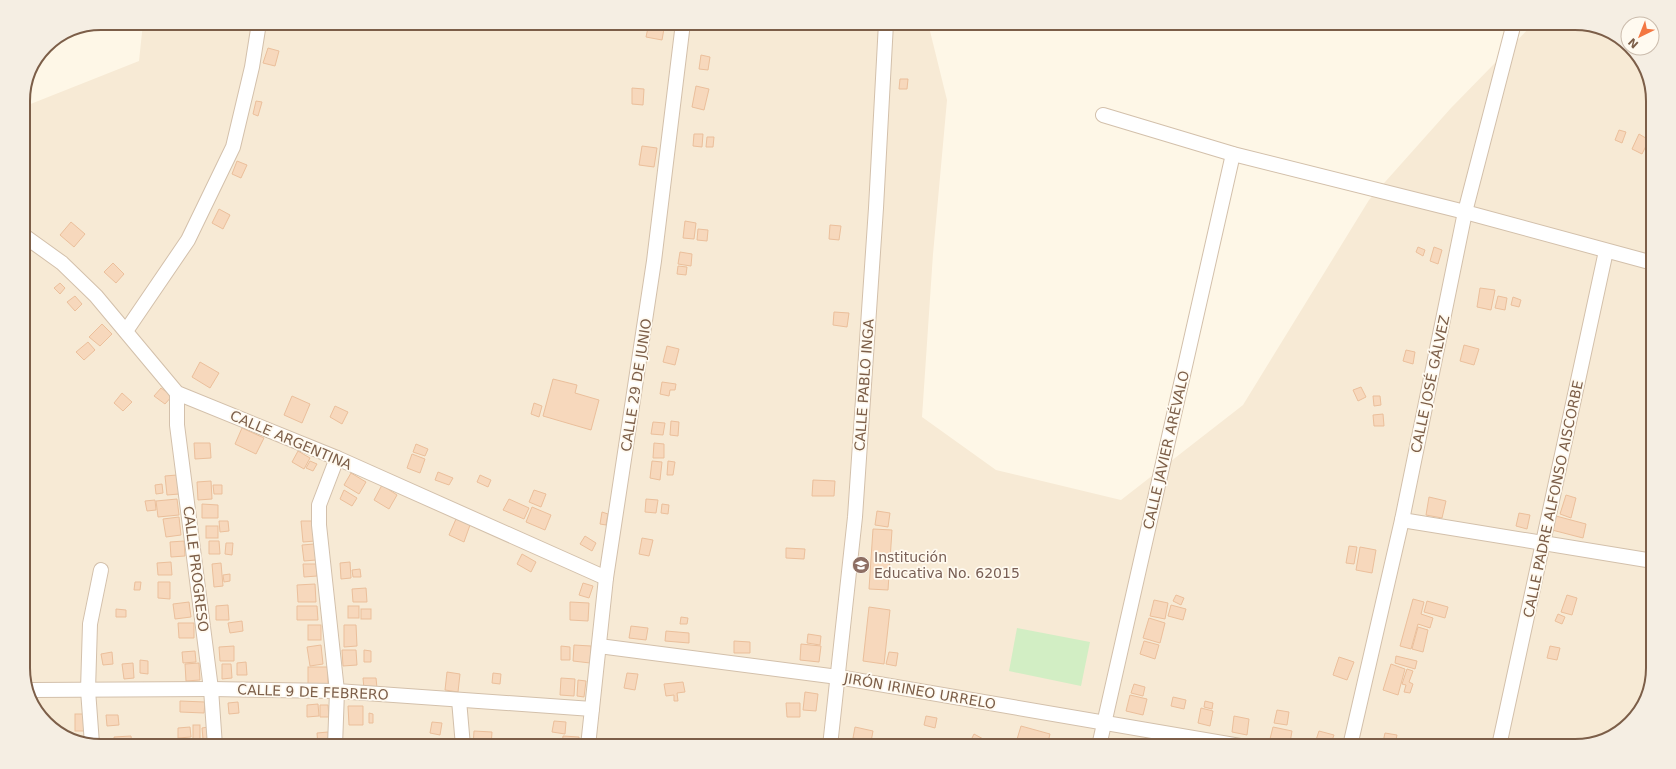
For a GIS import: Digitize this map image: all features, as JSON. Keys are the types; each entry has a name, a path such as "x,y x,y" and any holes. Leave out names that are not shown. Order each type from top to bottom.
{"street":[{"path":"126,331 188,240 233,147 252,67 258,30"},
{"name":"CALLE 29 DE JUNIO","path":"589,739 606,578 654,261 682,30"},
{"name":"CALLE PABLO INGA","path":"831,739 856,509 876,208 886,30"},
{"name":"CALLE JOSÉ GÁLVEZ","path":"1352,739 1402,520 1465,212 1512,30"},
{"path":"1103,115 1233,154 1465,212 1646,261"},
{"name":"CALLE JAVIER ARÉVALO","path":"1101,739 1233,154"},
{"name":"CALLE ARGENTINA","path":"30,240 62,263 96,296 177,393 336,458 606,578"},
{"name":"CALLE PADRE ALFONSO AISCORBE","path":"1501,739 1606,251"},
{"name":"CALLE PROGRESO","path":"177,393 177,425 211,689 215,739"},
{"path":"335,739 337,691 319,525 319,506 336,458"},
{"path":"1402,520 1646,560"},
{"path":"92,739 88,690 90,624 101,570"},
{"name":"JIRÓN IRINEO URRELO","path":"599,646 838,677 1199,739"},
{"name":"CALLE 9 DE FEBRERO","path":"34,690 211,689 337,691 592,708"},
{"path":"459,700 462,739"}],"shaded area":[{"path":"142,30 930,30 947,100 933,254 922,417 996,470 1121,500 1243,405 1369,200 1451,108 1527,30 1580,30 1602,35 1611,39 1620,47 1620,56 1629,56 1637,65 1644,83 1646,96 1646,673 1641,695 1637,704 1625,718 1614,727 1593,737 1575,739 96,739 74,734 65,730 54,721 42,707 34,691 30,673 30,104 139,61"}],"green space":[{"path":"1017,628 1090,642 1081,686 1009,671"}],"building":[{"path":"648,30 664,30 662,40 646,37"},
{"path":"268,48 279,51 275,66 263,63"},
{"path":"701,55 710,57 708,70 699,69"},
{"path":"900,79 908,79 907,89 899,89"},
{"path":"696,86 709,89 704,110 692,107"},
{"path":"632,88 644,89 643,105 632,104"},
{"path":"256,101 262,102 258,116 253,114"},
{"path":"1619,130 1626,132 1622,143 1615,140"},
{"path":"694,134 703,134 702,147 693,146"},
{"path":"1639,134 1646,138 1646,146 1642,154 1632,149"},
{"path":"707,137 714,137 713,147 706,147"},
{"path":"642,146 657,148 654,167 639,165"},
{"path":"237,161 247,165 241,178 232,174"},
{"path":"219,209 230,215 223,229 212,223"},
{"path":"685,221 696,223 694,239 683,238"},
{"path":"71,222 85,234 74,247 60,235"},
{"path":"830,225 841,226 839,240 829,239"},
{"path":"698,229 708,230 707,241 697,240"},
{"path":"1418,247 1425,250 1423,256 1416,252"},
{"path":"1434,247 1442,250 1438,264 1430,261"},
{"path":"680,252 692,254 691,266 678,264"},
{"path":"113,263 124,274 116,283 104,272"},
{"path":"678,266 687,267 686,275 677,274"},
{"path":"60,283 65,288 60,294 54,288"},
{"path":"1480,288 1495,290 1491,310 1477,307"},
{"path":"75,296 82,304 75,311 67,302"},
{"path":"1498,296 1507,298 1505,310 1495,308"},
{"path":"1513,297 1521,300 1519,307 1511,305"},
{"path":"834,312 849,313 847,327 833,325"},
{"path":"102,324 112,334 100,346 89,337"},
{"path":"88,342 95,350 84,360 76,352"},
{"path":"1464,345 1479,349 1474,365 1460,361"},
{"path":"667,346 679,349 675,365 663,362"},
{"path":"1406,350 1415,352 1413,364 1403,361"},
{"path":"200,362 219,373 210,388 192,377"},
{"path":"553,379 577,385 575,393 599,400 591,430 543,416"},
{"path":"662,382 676,384 675,390 670,390 669,396 660,394"},
{"path":"1361,387 1366,397 1358,401 1353,390"},
{"path":"161,388 172,396 165,404 154,396"},
{"path":"122,393 132,402 123,411 114,403"},
{"path":"292,396 310,404 302,423 284,415"},
{"path":"1373,396 1380,396 1381,405 1374,406"},
{"path":"534,403 542,406 539,417 531,414"},
{"path":"335,406 348,412 342,424 330,417"},
{"path":"1383,414 1384,426 1374,426 1373,415"},
{"path":"671,421 679,422 678,436 670,435"},
{"path":"653,422 665,423 663,435 651,434"},
{"path":"242,428 264,438 256,454 235,444"},
{"path":"194,443 210,443 211,458 195,459"},
{"path":"654,443 664,444 664,458 653,458"},
{"path":"416,444 428,449 425,456 413,452"},
{"path":"298,451 310,458 304,469 292,462"},
{"path":"412,454 425,459 420,473 407,468"},
{"path":"310,461 317,464 313,471 306,468"},
{"path":"652,461 662,462 660,480 650,478"},
{"path":"668,461 675,462 673,475 667,475"},
{"path":"438,472 453,478 449,485 435,480"},
{"path":"351,473 366,482 359,494 344,485"},
{"path":"177,475 179,494 167,495 165,476"},
{"path":"480,475 491,480 488,487 477,482"},
{"path":"813,480 835,481 834,496 812,496"},
{"path":"211,481 212,499 198,500 197,482"},
{"path":"162,484 163,493 156,494 155,485"},
{"path":"213,485 222,485 222,494 214,494"},
{"path":"382,485 397,495 389,509 374,500"},
{"path":"344,490 357,498 352,506 340,499"},
{"path":"534,490 546,494 541,507 529,502"},
{"path":"1566,495 1576,498 1571,518 1560,514"},
{"path":"1429,497 1446,501 1442,518 1426,515"},
{"path":"177,499 179,515 158,517 156,501"},
{"path":"509,499 529,508 524,519 503,510"},
{"path":"646,499 658,500 656,513 645,512"},
{"path":"155,500 156,510 147,511 145,501"},
{"path":"202,504 218,505 218,518 202,518"},
{"path":"662,504 669,505 668,514 661,513"},
{"path":"532,507 551,515 545,530 526,522"},
{"path":"877,511 890,513 888,527 875,525"},
{"path":"602,512 608,514 606,525 600,524"},
{"path":"1519,513 1530,515 1527,529 1516,526"},
{"path":"1556,516 1586,524 1583,538 1552,530"},
{"path":"179,517 181,535 166,537 163,519"},
{"path":"456,519 470,525 464,542 449,535"},
{"path":"219,521 228,521 229,531 220,532"},
{"path":"301,521 313,521 315,541 303,542"},
{"path":"206,526 218,526 218,538 206,538"},
{"path":"873,529 892,530 888,590 869,589"},
{"path":"585,536 596,543 592,551 580,544"},
{"path":"642,538 653,540 649,556 639,554"},
{"path":"184,541 185,556 171,557 170,542"},
{"path":"209,541 219,541 220,554 209,554"},
{"path":"226,543 233,543 232,555 225,554"},
{"path":"314,544 316,560 304,561 302,545"},
{"path":"1349,546 1357,547 1354,564 1346,563"},
{"path":"1360,547 1376,550 1372,573 1356,570"},
{"path":"786,548 805,549 804,559 786,558"},
{"path":"522,554 536,562 531,572 517,564"},
{"path":"171,562 172,575 158,575 157,563"},
{"path":"350,562 351,578 341,579 340,563"},
{"path":"221,563 223,586 214,587 212,564"},
{"path":"303,564 316,564 317,576 304,577"},
{"path":"360,569 361,577 353,577 352,570"},
{"path":"230,574 230,581 224,582 223,575"},
{"path":"135,582 141,582 140,590 134,590"},
{"path":"158,582 170,582 170,599 158,598"},
{"path":"583,583 593,586 589,598 579,595"},
{"path":"315,584 316,602 298,602 297,585"},
{"path":"366,588 367,602 353,602 352,589"},
{"path":"1176,595 1184,598 1181,605 1173,601"},
{"path":"1567,595 1577,598 1572,615 1561,612"},
{"path":"1413,599 1424,602 1421,614 1433,618 1430,628 1418,624 1411,649 1400,646"},
{"path":"1154,600 1168,603 1165,619 1150,616"},
{"path":"1427,601 1448,607 1445,618 1424,612"},
{"path":"189,602 191,617 175,619 173,604"},
{"path":"570,602 589,603 588,621 570,620"},
{"path":"228,605 229,620 216,620 216,606"},
{"path":"1171,605 1186,609 1183,620 1168,616"},
{"path":"297,606 317,606 318,620 297,620"},
{"path":"348,606 359,606 359,618 348,618"},
{"path":"869,607 890,610 884,664 863,661"},
{"path":"116,609 126,610 126,617 116,617"},
{"path":"361,609 371,609 371,619 361,619"},
{"path":"1558,614 1565,617 1562,624 1555,621"},
{"path":"681,617 688,618 687,624 680,624"},
{"path":"1149,618 1165,623 1160,643 1143,638"},
{"path":"242,621 243,631 230,633 228,623"},
{"path":"178,623 194,623 194,638 179,638"},
{"path":"308,625 321,625 321,640 308,640"},
{"path":"344,625 356,625 357,646 344,647"},
{"path":"631,626 648,628 646,640 629,638"},
{"path":"1418,627 1428,630 1423,652 1412,649"},
{"path":"666,631 689,633 689,643 665,641"},
{"path":"808,634 821,636 820,645 807,643"},
{"path":"734,641 750,642 750,653 734,653"},
{"path":"1144,641 1159,645 1155,659 1140,654"},
{"path":"801,644 821,646 819,662 800,660"},
{"path":"321,645 323,664 310,666 307,647"},
{"path":"574,645 591,646 590,663 573,661"},
{"path":"234,646 234,661 220,661 219,647"},
{"path":"561,646 570,647 570,660 561,660"},
{"path":"1550,646 1560,648 1557,660 1547,658"},
{"path":"342,650 356,650 357,665 343,666"},
{"path":"364,650 371,651 371,662 364,662"},
{"path":"195,651 196,662 183,663 182,652"},
{"path":"112,652 113,664 103,665 101,654"},
{"path":"889,652 898,653 896,666 886,664"},
{"path":"1396,656 1417,661 1415,669 1395,663"},
{"path":"1339,657 1354,662 1347,680 1333,675"},
{"path":"140,660 148,661 148,674 140,673"},
{"path":"246,662 247,675 237,675 237,663"},
{"path":"133,663 134,678 124,679 122,664"},
{"path":"199,663 200,680 186,681 185,664"},
{"path":"222,664 231,664 232,678 222,679"},
{"path":"1391,664 1405,669 1398,695 1383,690"},
{"path":"308,667 328,667 328,684 308,684"},
{"path":"1407,669 1413,671 1409,682 1413,684 1410,693 1404,692 1406,685 1402,684"},
{"path":"447,672 460,674 458,692 445,690"},
{"path":"493,673 501,674 500,684 492,683"},
{"path":"627,673 638,674 635,690 624,688"},
{"path":"363,678 376,678 377,688 364,689"},
{"path":"561,678 575,679 574,696 560,695"},
{"path":"578,680 586,681 584,697 577,696"},
{"path":"683,682 685,692 677,693 678,701 674,701 674,695 666,696 664,684"},
{"path":"1134,684 1145,687 1143,696 1131,693"},
{"path":"805,692 818,694 816,711 803,710"},
{"path":"1130,695 1147,699 1143,715 1126,711"},
{"path":"1173,697 1186,700 1184,709 1171,706"},
{"path":"180,701 205,702 204,713 180,712"},
{"path":"1205,701 1213,703 1212,709 1204,707"},
{"path":"238,702 239,713 229,714 228,703"},
{"path":"786,703 800,703 800,717 787,717"},
{"path":"318,704 319,716 307,717 307,705"},
{"path":"320,705 328,705 329,717 320,717"},
{"path":"348,706 363,706 363,725 349,725"},
{"path":"1201,708 1213,711 1210,726 1198,723"},
{"path":"1277,710 1289,712 1287,725 1274,723"},
{"path":"369,713 373,714 373,723 369,723"},
{"path":"75,714 84,714 84,731 75,731"},
{"path":"106,715 118,715 119,725 107,726"},
{"path":"926,716 937,718 935,728 924,725"},
{"path":"1234,716 1249,719 1247,735 1232,732"},
{"path":"554,721 566,722 565,734 552,732"},
{"path":"432,722 442,723 440,735 430,733"},
{"path":"193,725 200,725 200,739 193,739"},
{"path":"1021,726 1050,734 1049,739 1017,739"},
{"path":"190,727 191,737 178,738 178,728"},
{"path":"208,727 209,739 203,739 202,728"},
{"path":"855,727 873,731 872,739 853,738"},
{"path":"1273,727 1292,731 1291,739 1270,739"},
{"path":"474,731 492,732 492,739 473,739"},
{"path":"1319,731 1334,735 1333,739 1316,739"},
{"path":"328,732 329,739 317,739 317,733"},
{"path":"1385,733 1397,735 1396,739 1384,739"},
{"path":"974,734 983,739 972,739"},
{"path":"131,736 131,739 114,739 114,737"},
{"path":"563,736 579,737 579,739 563,739"}],"place":[{"name":"Institución Educativa No. 62015","path":"861,565"}]}
